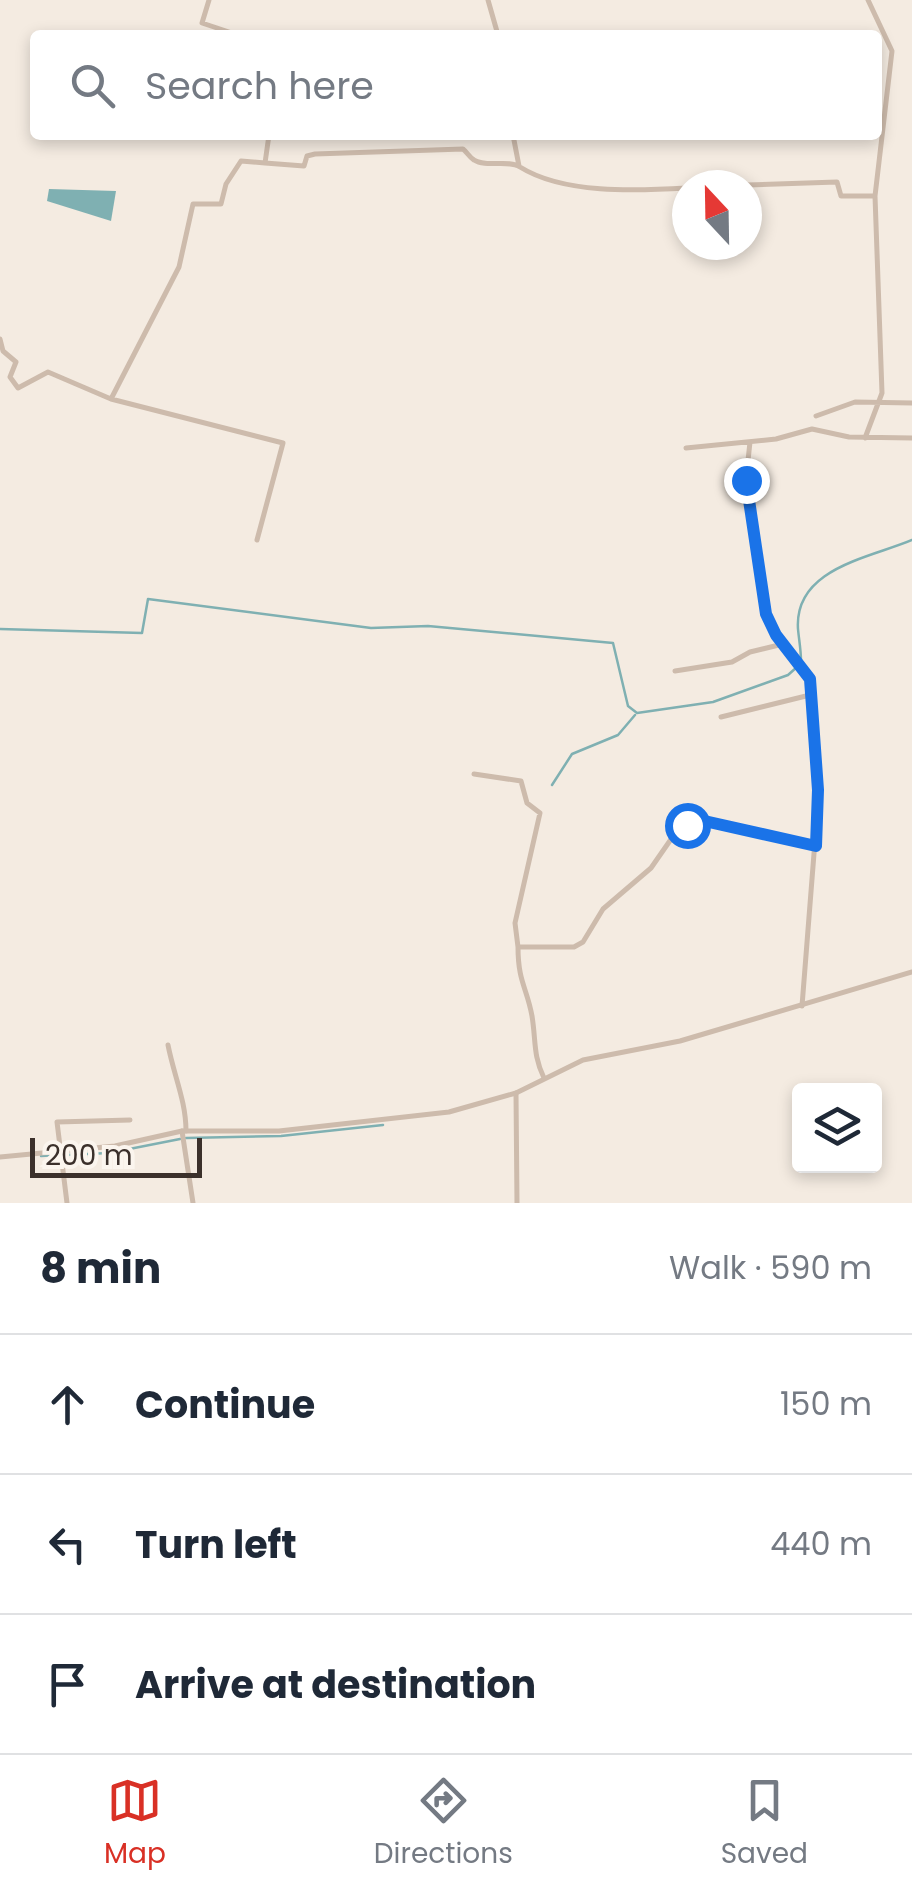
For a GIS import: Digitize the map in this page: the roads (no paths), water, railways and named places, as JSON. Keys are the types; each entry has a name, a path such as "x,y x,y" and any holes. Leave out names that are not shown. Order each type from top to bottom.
{"street":[{"path":"210,0 202,24 222,30"},
{"path":"488,0 497,30"},
{"path":"865,438 880,401 876,196 892,50 868,0"},
{"path":"266,164 268,140"},
{"path":"514,140 519,166"},
{"path":"112,399 179,268 193,204 221,204 226,184 240,161 304,166 307,156 315,154 463,150 476,161 519,166 529,175 561,182 629,189 672,188"},
{"path":"762,185 837,182 842,196 876,196"},
{"path":"0,339 3,351 16,362 10,377 18,388 48,372 112,399 284,443 257,540"},
{"path":"816,416 856,402 912,403"},
{"path":"686,448 732,440 750,442 812,429 865,438 912,438"},
{"path":"750,442 746,480 766,614 782,644 807,671 812,695 818,790 802,1006"},
{"path":"675,672 732,662 750,652 782,644"},
{"path":"721,717 812,695"},
{"path":"474,774 521,781 526,803 540,814 516,924 520,989 531,1009 534,1057 544,1078"},
{"path":"518,947 574,947 583,942 603,909 651,868 676,832 696,821 816,846"},
{"path":"0,1157 59,1148 115,1146 184,1131 279,1132 450,1112 516,1093 583,1060 680,1041 912,972"},
{"path":"168,1045 178,1093 186,1102 184,1131 193,1203"},
{"path":"516,1093 517,1203"},
{"path":"68,1203 58,1122 130,1120"}],"water":[{"path":"49,189 116,191 111,221 47,201"}],"waterway":[{"path":"801,661 800,608 808,592 838,568 912,540"},
{"path":"0,629 142,633 148,599 371,628 428,626 613,643 628,706 637,713 713,702 788,675 797,667"},
{"path":"552,785 572,754 618,735 635,715"},
{"path":"186,1138 281,1136 383,1125"},
{"path":"65,1155 109,1153 180,1139"},
{"path":"41,1156 58,1155"}]}
